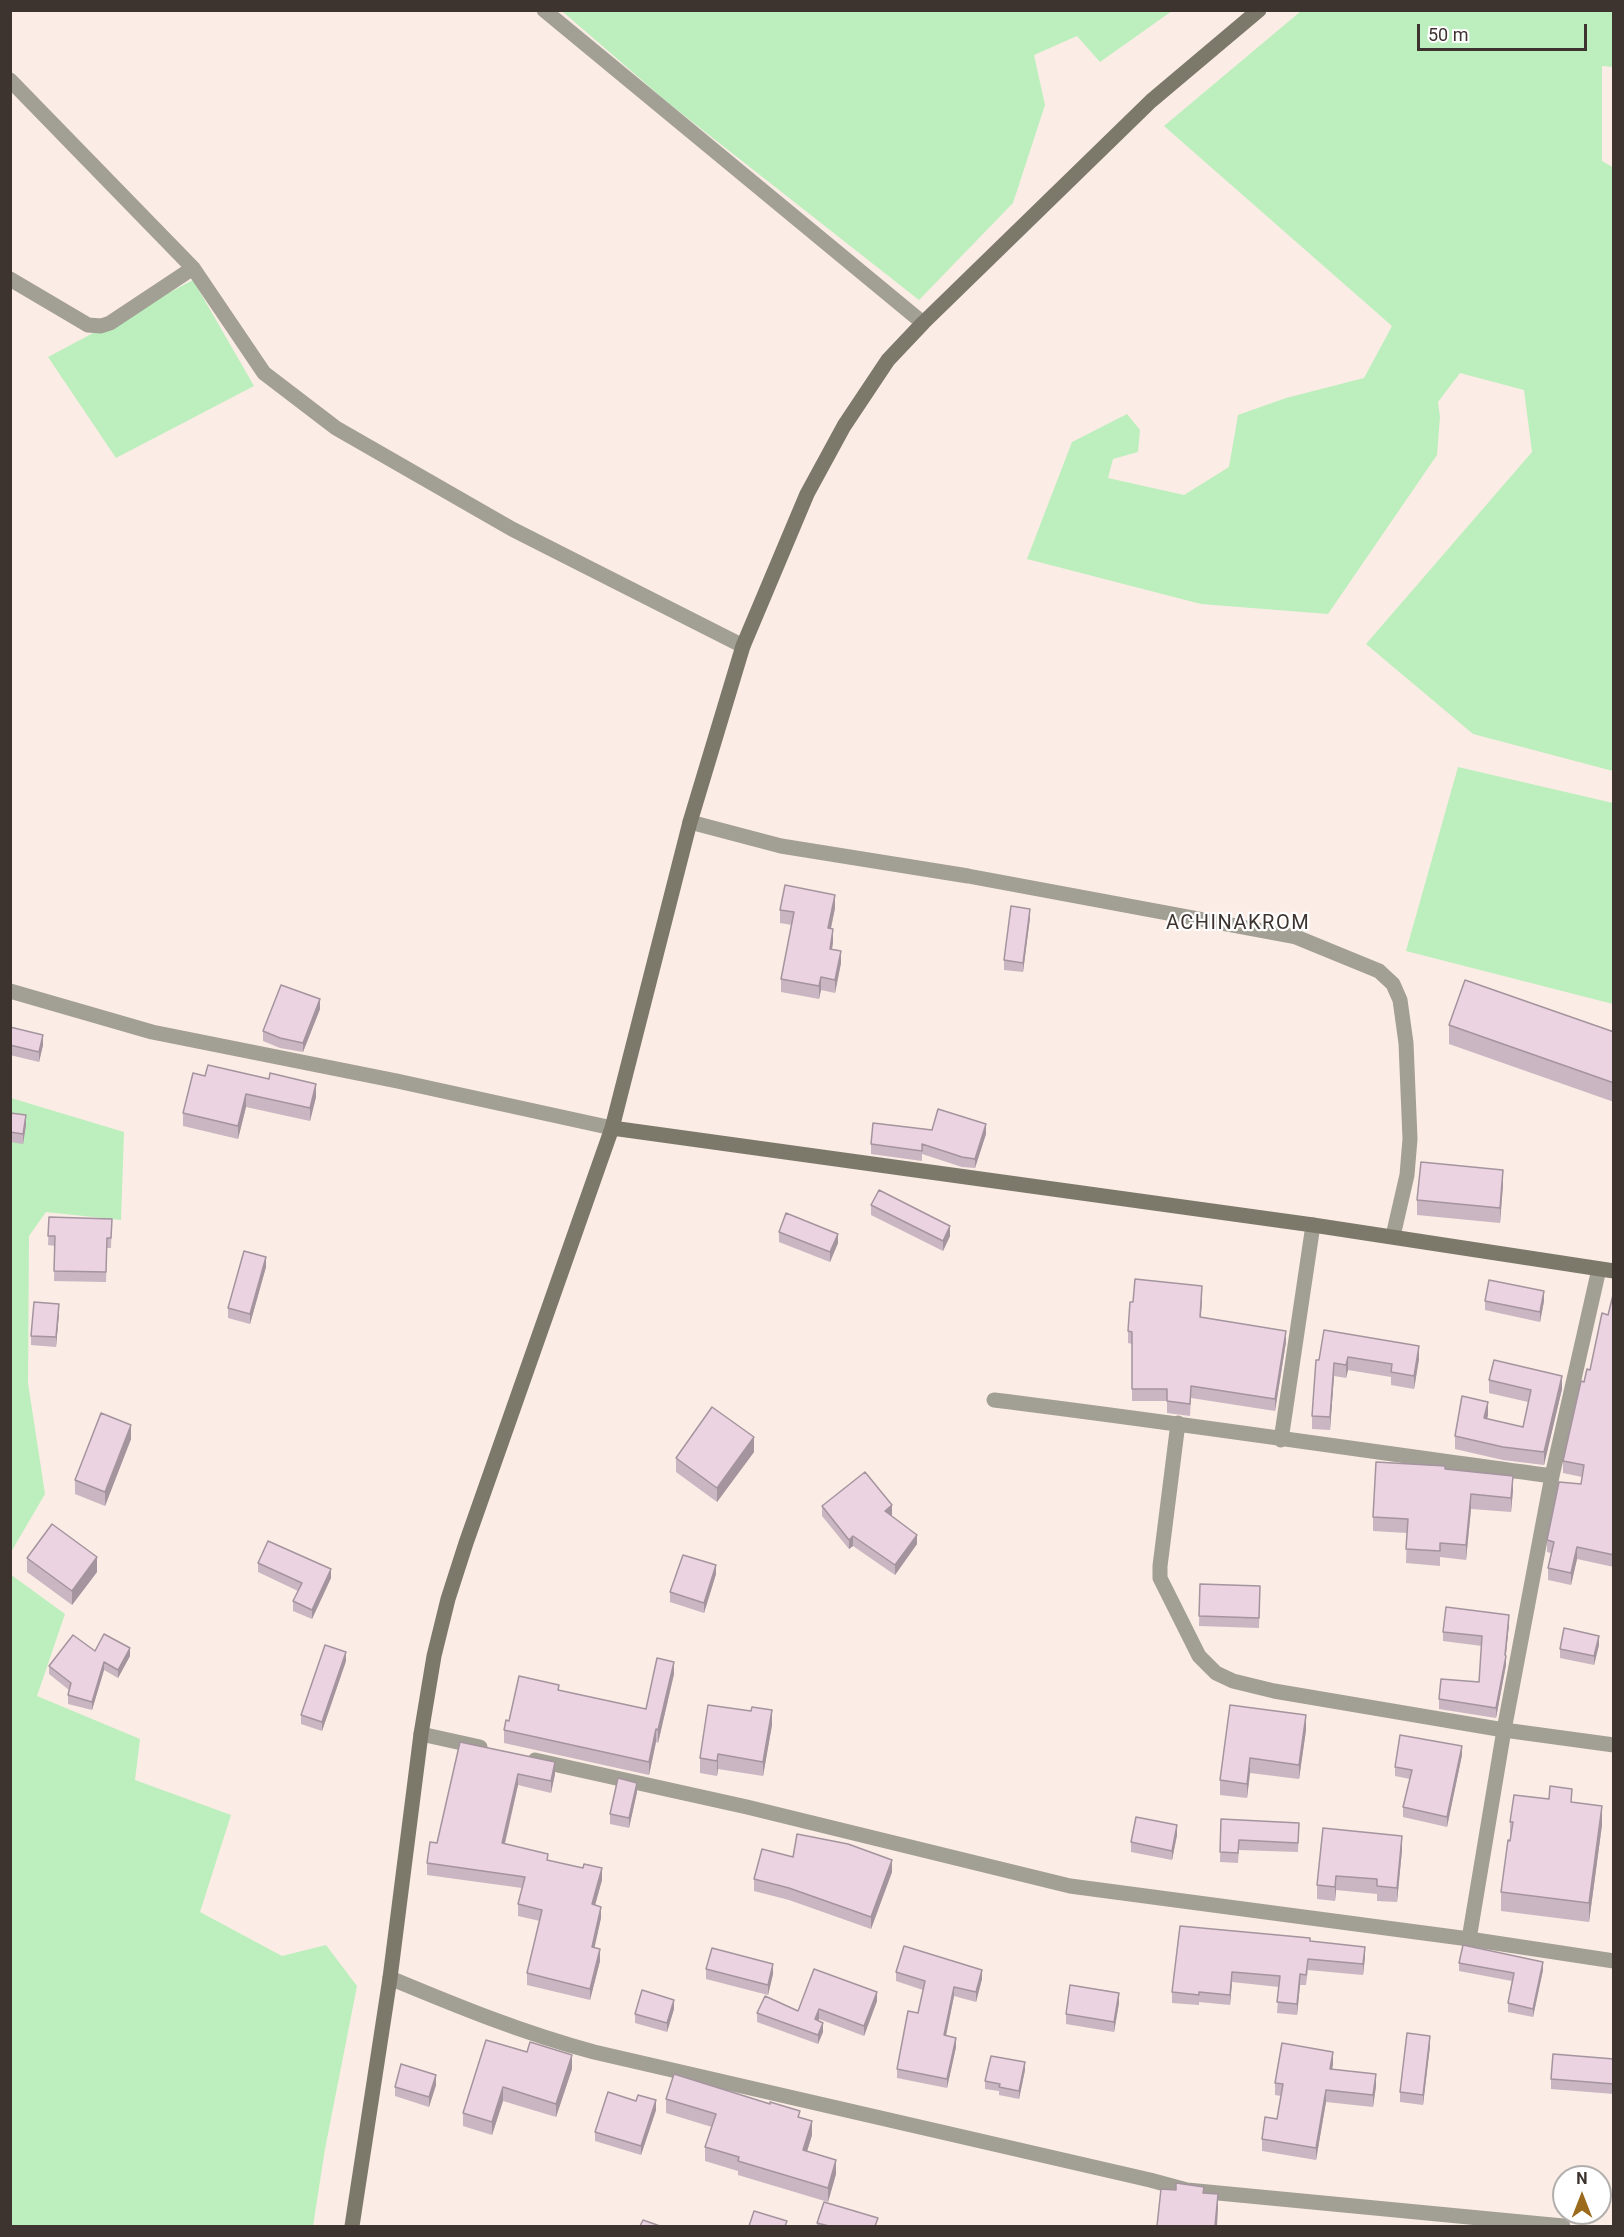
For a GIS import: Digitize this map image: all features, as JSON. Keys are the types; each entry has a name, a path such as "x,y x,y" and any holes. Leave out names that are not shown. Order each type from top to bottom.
{"street":[{"path":"544,10 923,323"},
{"path":"352,2226 390,1978 421,1734 434,1656 448,1599 612,1128 690,822 743,646 807,494 844,426 888,360 923,323 1151,101 1259,10"},
{"path":"10,80 193,268 264,373 336,428 512,529 743,646"},
{"path":"10,279 88,325 101,326 110,323 193,268"},
{"path":"690,822 780,846 968,876 1296,937 1379,970 1393,984 1400,1000 1406,1043 1410,1139 1407,1175 1393,1236"},
{"path":"10,991 152,1032 397,1081 612,1128 1393,1236 1606,1270 1552,1476 1504,1730 1469,1939"},
{"path":"1281,1440 1313,1225"},
{"path":"994,1400 1178,1423 1281,1440 1552,1476"},
{"path":"1178,1423 1160,1578 1199,1656 1216,1673 1233,1681 1274,1691 1504,1730 1614,1745"},
{"path":"421,1734 491,1750"},
{"path":"526,1758 747,1807 1070,1886 1469,1939 1614,1961"},
{"path":"390,1978 484,2017 539,2037 583,2049 1187,2190 1563,2226"}],"green space":[{"path":"562,11 1172,11 1100,62 1077,36 1034,55 1045,105 1013,203 919,300 667,102"},
{"path":"1301,11 1613,11 1613,67 1602,66 1602,161 1614,168 1613,771 1473,734 1366,644 1532,452 1524,390 1460,373 1438,402 1440,417 1437,455 1328,614 1201,604 1027,559 1072,442 1127,414 1140,430 1138,452 1113,459 1108,478 1184,495 1229,467 1238,415 1286,398 1364,378 1392,326 1164,126"},
{"path":"193,280 254,386 116,458 48,357"},
{"path":"1458,767 1613,803 1613,1004 1406,951"},
{"path":"11,1098 124,1132 121,1220 46,1212 29,1236 28,1383 45,1494 11,1552"},
{"path":"10,1574 65,1614 37,1696 140,1739 135,1780 231,1815 200,1912 282,1956 326,1945 357,1986 325,2149 313,2226 11,2226"}],"building":[{"path":"785,885 835,895 828,928 833,929 830,949 841,951 835,980 821,977 819,986 781,979 794,912 780,910"},
{"path":"1011,906 1030,909 1023,963 1004,960"},
{"path":"1465,980 1614,1032 1614,1083 1449,1025"},
{"path":"281,985 320,999 303,1043 280,1038 263,1031"},
{"path":"10,1027 43,1035 39,1052 10,1045"},
{"path":"208,1065 269,1079 270,1073 316,1084 310,1108 246,1094 238,1126 183,1113 193,1073 205,1076"},
{"path":"938,1109 986,1124 975,1159 922,1144 922,1151 871,1144 873,1123 932,1130"},
{"path":"10,1113 26,1115 23,1134 10,1132"},
{"path":"1421,1162 1503,1170 1500,1208 1417,1200"},
{"path":"879,1190 950,1226 943,1241 871,1205"},
{"path":"786,1213 838,1234 830,1252 779,1232"},
{"path":"49,1217 112,1219 111,1238 107,1238 106,1272 54,1271 55,1236 48,1236"},
{"path":"244,1251 266,1257 250,1314 228,1308"},
{"path":"1135,1279 1202,1286 1200,1317 1286,1331 1275,1399 1191,1386 1190,1404 1167,1401 1167,1389 1132,1389 1132,1332 1128,1331 1130,1302 1133,1302"},
{"path":"1489,1280 1544,1291 1540,1312 1485,1301"},
{"path":"1614,1291 1614,1555 1577,1547 1571,1573 1548,1568 1554,1542 1547,1540 1559,1482 1581,1484 1584,1465 1563,1461 1581,1381 1584,1382 1587,1369 1590,1370 1602,1313 1608,1315"},
{"path":"34,1302 59,1304 56,1337 31,1336"},
{"path":"1324,1330 1419,1346 1414,1376 1391,1372 1392,1364 1348,1357 1346,1365 1334,1363 1330,1417 1312,1416 1316,1360 1319,1360"},
{"path":"1494,1360 1562,1376 1544,1452 1503,1447 1455,1436 1462,1396 1488,1402 1484,1418 1523,1427 1531,1390 1489,1380"},
{"path":"712,1407 754,1437 717,1488 676,1458"},
{"path":"101,1413 131,1425 105,1492 75,1480"},
{"path":"1376,1462 1445,1466 1445,1469 1513,1476 1511,1498 1471,1494 1466,1545 1440,1543 1440,1551 1406,1549 1408,1519 1373,1517"},
{"path":"865,1472 892,1505 885,1511 917,1535 895,1565 853,1536 849,1540 822,1506"},
{"path":"52,1524 97,1557 72,1591 27,1558"},
{"path":"268,1541 331,1569 312,1610 293,1601 302,1583 258,1563"},
{"path":"683,1555 716,1565 704,1603 670,1592"},
{"path":"1200,1584 1260,1586 1259,1618 1199,1616"},
{"path":"1446,1607 1509,1615 1506,1656 1496,1708 1439,1699 1441,1679 1479,1682 1482,1636 1443,1632"},
{"path":"1564,1628 1599,1636 1594,1656 1560,1649"},
{"path":"104,1634 130,1648 118,1670 104,1662 92,1702 68,1695 71,1683 49,1666 73,1635 95,1651"},
{"path":"325,1645 346,1652 322,1722 301,1715"},
{"path":"657,1658 674,1662 649,1762 504,1730 506,1720 509,1721 519,1676 559,1685 558,1690 646,1709"},
{"path":"708,1705 751,1711 752,1707 772,1710 763,1762 718,1754 717,1761 700,1758"},
{"path":"1230,1705 1306,1715 1299,1765 1250,1758 1247,1784 1220,1780"},
{"path":"1400,1735 1462,1746 1447,1817 1403,1807 1412,1770 1395,1767"},
{"path":"460,1742 555,1762 551,1781 518,1774 502,1843 548,1854 547,1860 583,1868 584,1864 602,1868 592,1904 601,1907 592,1947 600,1949 590,1989 527,1973 542,1910 518,1904 525,1877 427,1863 430,1842 437,1843"},
{"path":"618,1778 637,1783 629,1818 610,1814"},
{"path":"1550,1786 1572,1789 1571,1802 1602,1806 1589,1903 1501,1892 1508,1840 1510,1841 1513,1822 1510,1822 1514,1795 1549,1799"},
{"path":"1136,1817 1177,1825 1172,1851 1131,1842"},
{"path":"1221,1819 1299,1823 1298,1843 1239,1840 1238,1853 1220,1852"},
{"path":"1323,1828 1402,1836 1397,1888 1377,1886 1377,1879 1336,1876 1335,1887 1317,1885"},
{"path":"797,1834 848,1844 892,1860 871,1917 789,1888 754,1879 762,1849 793,1857"},
{"path":"1180,1926 1310,1938 1310,1941 1365,1947 1363,1964 1308,1959 1306,1975 1300,1974 1297,2004 1277,2002 1280,1976 1232,1972 1230,1995 1172,1992"},
{"path":"1463,1945 1543,1962 1533,2009 1508,2003 1514,1973 1459,1963"},
{"path":"904,1946 982,1970 976,1992 954,1987 944,2035 956,2038 947,2079 897,2069 908,2011 918,2013 925,1981 896,1972"},
{"path":"712,1948 773,1964 768,1985 706,1969"},
{"path":"814,1969 877,1992 864,2026 819,2009 815,2019 823,2023 818,2035 757,2013 765,1996 798,2011"},
{"path":"1070,1985 1119,1993 1114,2022 1066,2014"},
{"path":"642,1990 674,2000 667,2023 635,2014"},
{"path":"1407,2033 1430,2036 1423,2095 1400,2092"},
{"path":"486,2040 527,2052 530,2042 572,2055 556,2104 503,2087 492,2122 463,2113"},
{"path":"1282,2043 1333,2052 1330,2069 1376,2074 1373,2095 1326,2090 1316,2148 1262,2139 1265,2117 1277,2119 1283,2084 1275,2083"},
{"path":"1553,2054 1614,2059 1614,2084 1551,2079"},
{"path":"991,2056 1025,2062 1019,2091 999,2087 1000,2084 985,2081"},
{"path":"401,2064 436,2075 429,2097 395,2087"},
{"path":"674,2074 800,2111 798,2117 812,2121 803,2150 836,2160 828,2188 738,2161 739,2157 705,2147 716,2114 666,2099"},
{"path":"608,2092 636,2101 638,2095 656,2100 641,2146 595,2132"},
{"path":"1176,2183 1204,2187 1203,2193 1218,2194 1215,2226 1157,2226 1161,2189 1176,2190"},
{"path":"824,2202 878,2218 875,2226 829,2226 817,2223"},
{"path":"754,2211 787,2221 785,2226 749,2226"},
{"path":"643,2220 660,2226 640,2226"}],"district":[{"name":"ACHINAKROM","path":"1238,924"}]}
